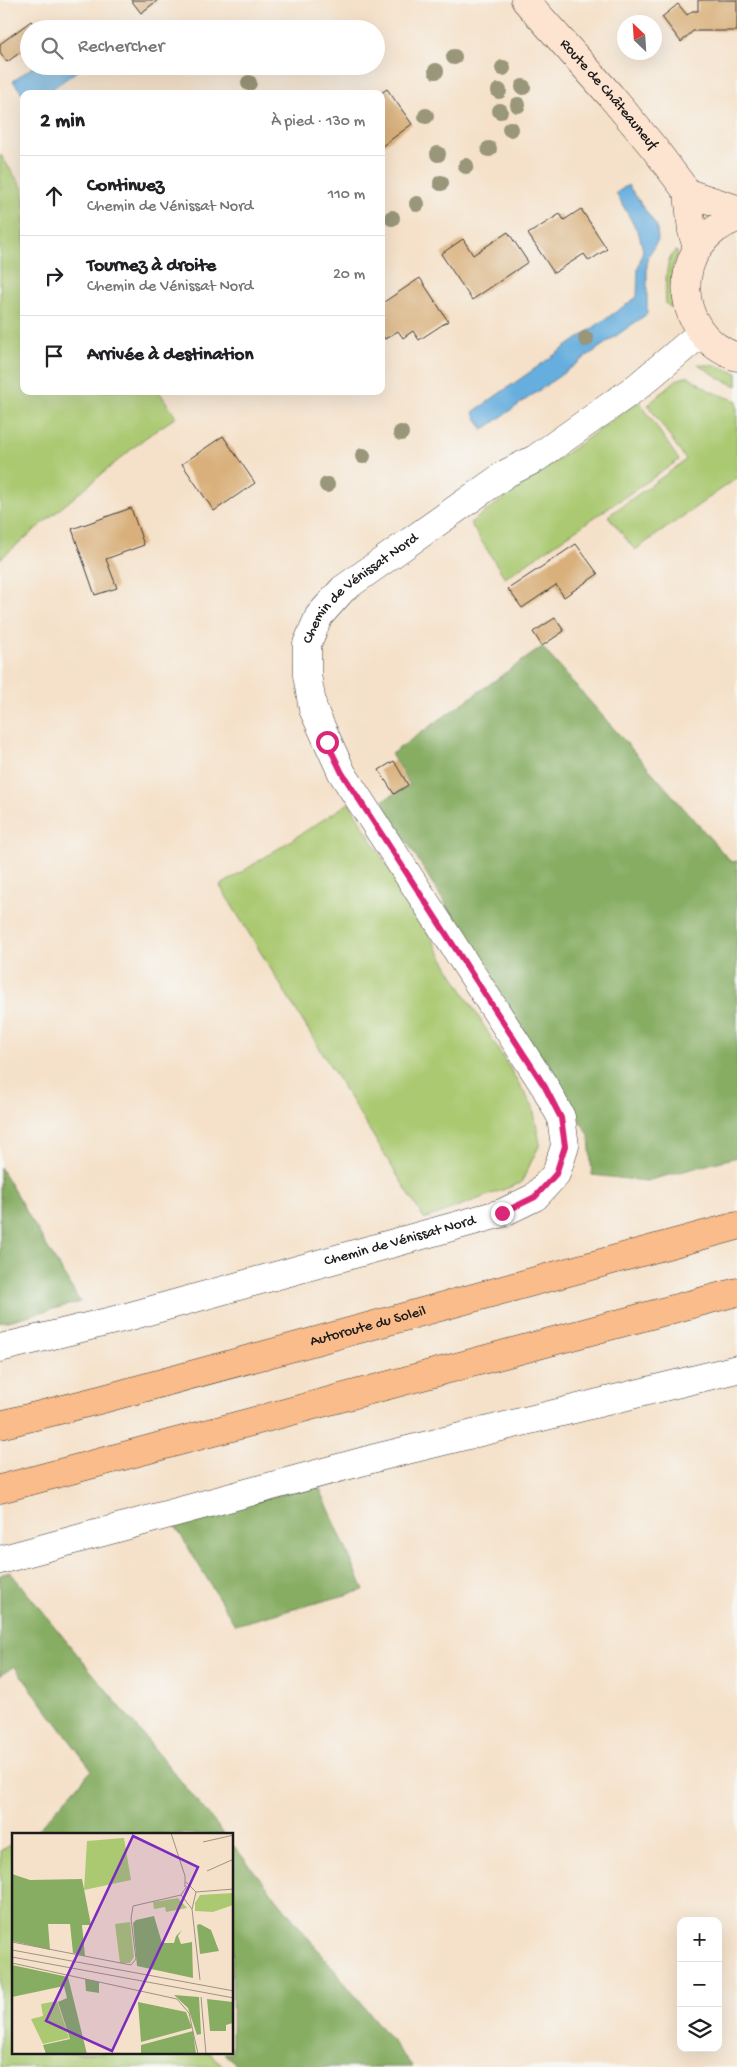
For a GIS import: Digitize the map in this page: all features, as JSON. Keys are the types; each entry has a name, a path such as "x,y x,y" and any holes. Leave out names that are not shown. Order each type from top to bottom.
{"highway":[{"name":"Autoroute du Soleil","path":"0,1425 103,1399 737,1226"},
{"path":"0,1489 737,1292"}],"main road":[{"name":"Route de Châteauneuf","path":"525,0 610,95 688,193"},
{"path":"697,248 692,231 688,193 737,209"},
{"path":"737,218 720,226 708,235 697,248 688,269 686,292 690,314 701,334 722,352 737,357"}],"street":[{"name":"Chemin de Vénissat Nord","path":"0,1348 136,1314 502,1213 535,1197 556,1174 565,1146 561,1118 545,1087 342,773 313,709 307,675 307,644 319,616 347,586 500,478 535,459 621,398 701,334"},
{"path":"0,1560 379,1456 737,1369"}],"green space":[{"path":"0,154 20,184 20,395 162,395 176,417 145,438 0,559"},
{"path":"675,251 678,252 672,271 672,308 666,304 666,284 667,268"},
{"path":"698,364 717,366 737,373 737,386 721,379"},
{"path":"688,376 710,391 737,401 737,478 635,550 608,516 686,460 648,405 676,380"},
{"path":"639,401 679,460 505,578 470,523"},
{"path":"542,647 731,862 737,861 737,1157 646,1181 592,1175 589,1135 382,801 410,785 391,754"},
{"path":"349,803 533,1107 540,1144 521,1183 424,1219 220,886"},
{"path":"0,1167 80,1302 0,1323"},
{"path":"318,1484 364,1590 235,1625 174,1524"},
{"path":"10,1572 223,1833 35,1833 92,1770 14,1666 0,1676 0,1575"},
{"path":"12,1843 12,2054 212,2054 224,2067 0,2067 0,1851"},
{"path":"234,1846 413,2067 237,2067 225,2054 234,2054"}],"water":[{"path":"21,75 71,75 51,90 20,91 13,81"},
{"path":"628,185 657,227 658,240 647,258 647,314 483,430 473,412 637,297 638,268 643,250 639,234 616,193"}],"building":[{"path":"131,0 158,0 141,13"},
{"path":"698,0 737,0 737,31 693,31 681,42 662,17 678,4 687,15 692,11 698,11"},
{"path":"20,29 20,53 7,62 0,52 0,44"},
{"path":"387,89 412,124 385,144 385,90"},
{"path":"581,209 607,249 589,261 584,254 554,273 528,234 560,214 564,220"},
{"path":"508,232 528,262 472,300 441,254 463,239 473,255"},
{"path":"420,278 448,321 419,340 413,331 403,338 398,331 385,339 385,301"},
{"path":"223,436 255,483 214,511 182,464"},
{"path":"131,508 144,545 106,559 117,588 95,595 72,529"},
{"path":"576,544 598,574 564,597 556,585 522,608 508,589"},
{"path":"555,618 564,631 542,646 533,632"},
{"path":"394,761 408,785 394,794 379,770"}],"route":[{"path":"327,742 342,773 545,1087 561,1118 565,1146 556,1174 535,1197 502,1213"}]}
